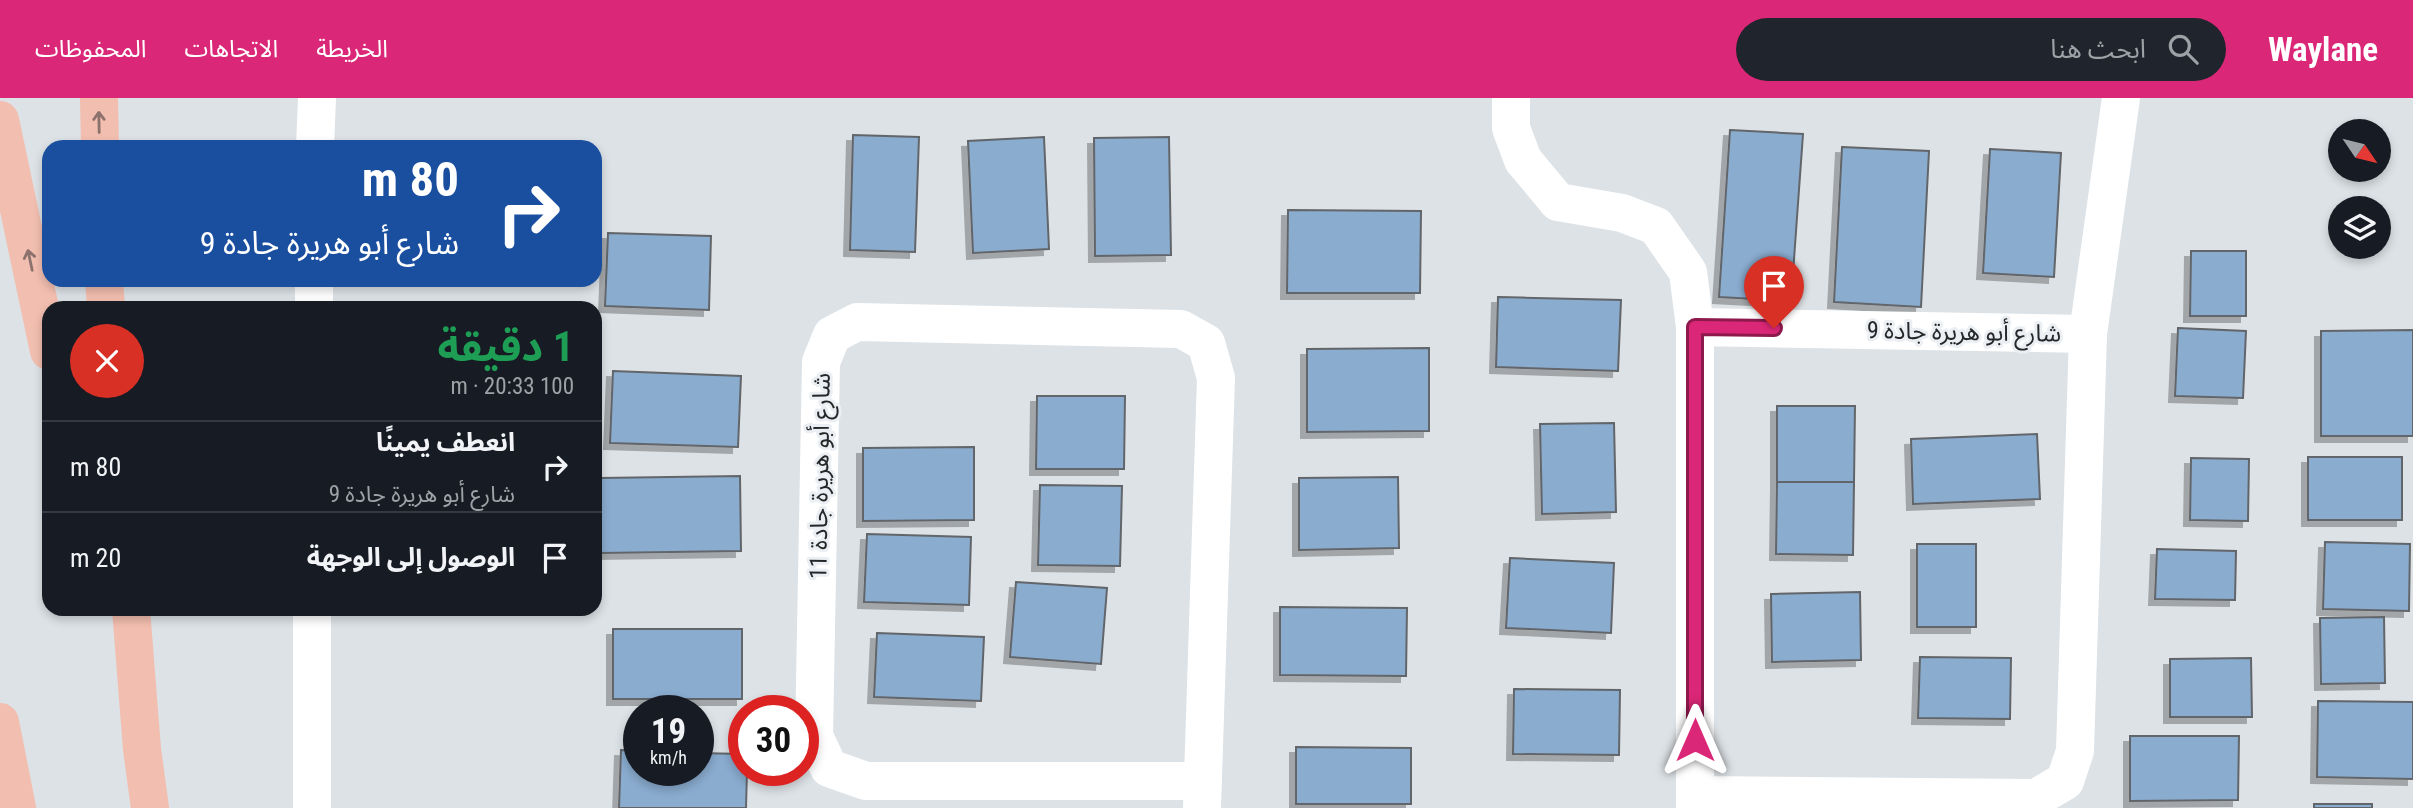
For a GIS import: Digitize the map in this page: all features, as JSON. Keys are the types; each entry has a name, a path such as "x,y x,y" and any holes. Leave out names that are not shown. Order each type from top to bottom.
{"highway":[{"path":"99,98 100,140"},
{"path":"0,120 42,318"},
{"path":"111,616 142,750"},
{"path":"132,616 142,750 150,808"},
{"path":"0,722 17,808"}],"street":[{"path":"315,140 317,98"},
{"path":"1511,98 1511,128 1522,160 1558,202 1622,213 1656,226 1688,272 1695,327"},
{"path":"2088,334 2120,98"},
{"name":"شارع أبو هريرة جادة 11","path":"857,322 1181,328 1206,343 1216,378 1201,794 866,780 828,768 814,736 821,362 832,335 857,322"},
{"name":"شارع أبو هريرة جادة 9","path":"1695,327 2088,334 2075,751 2065,781 2036,798 1695,802 1695,327"},
{"path":"312,616 312,808"}],"building":[{"path":"1730,130 1803,134 1791,301 1719,297"},
{"path":"853,135 919,137 915,252 850,250"},
{"path":"1044,137 1049,249 973,253 968,141"},
{"path":"1169,137 1171,255 1095,256 1094,138"},
{"path":"1842,147 1929,151 1921,307 1834,302"},
{"path":"1990,149 2061,153 2054,277 1983,273"},
{"path":"1288,210 1421,211 1420,293 1287,293"},
{"path":"608,233 711,236 709,310 605,306"},
{"path":"2191,251 2246,251 2246,316 2190,316"},
{"path":"1498,297 1621,300 1618,371 1496,367"},
{"path":"2178,328 2246,331 2243,398 2175,396"},
{"path":"2413,330 2413,436 2321,436 2321,331"},
{"path":"1429,348 1429,431 1307,432 1307,349"},
{"path":"613,371 741,376 738,447 610,443"},
{"path":"1037,396 1125,396 1124,469 1036,469"},
{"path":"1777,406 1855,406 1854,482 1777,482"},
{"path":"1614,423 1616,512 1542,514 1540,424"},
{"path":"2037,434 2040,499 1913,504 1911,439"},
{"path":"974,447 974,520 863,521 863,448"},
{"path":"2308,457 2402,457 2402,520 2308,520"},
{"path":"2191,458 2249,459 2248,521 2190,520"},
{"path":"740,476 741,551 602,553 602,478"},
{"path":"1398,477 1399,548 1299,550 1299,478"},
{"path":"1777,482 1854,482 1853,555 1776,554"},
{"path":"1040,485 1122,486 1120,566 1038,565"},
{"path":"867,534 971,537 969,605 864,602"},
{"path":"2325,542 2410,544 2409,611 2323,609"},
{"path":"1917,544 1976,544 1976,627 1917,627"},
{"path":"2157,549 2236,551 2235,600 2155,599"},
{"path":"1510,558 1614,563 1611,633 1506,628"},
{"path":"1016,582 1107,588 1101,664 1010,657"},
{"path":"1860,592 1861,660 1772,662 1771,594"},
{"path":"1280,607 1407,608 1406,676 1280,675"},
{"path":"2384,617 2385,683 2321,684 2320,618"},
{"path":"613,629 742,629 742,695 714,699 714,695 623,695 623,699 613,699"},
{"path":"877,633 984,637 981,701 874,697"},
{"path":"1920,657 2011,658 2010,719 1918,718"},
{"path":"2251,658 2252,717 2170,717 2170,659"},
{"path":"1514,689 1620,690 1619,755 1513,754"},
{"path":"2318,701 2413,702 2413,779 2317,777"},
{"path":"2130,736 2239,736 2238,800 2130,801"},
{"path":"1296,747 1411,748 1411,804 1296,804"},
{"path":"621,750 623,786 714,786 714,753 728,754 728,786 747,786 746,808 619,808"},
{"path":"2314,804 2372,804 2372,808 2314,808"}],"route":[{"path":"1695,740 1695,327 1774,328"}]}
